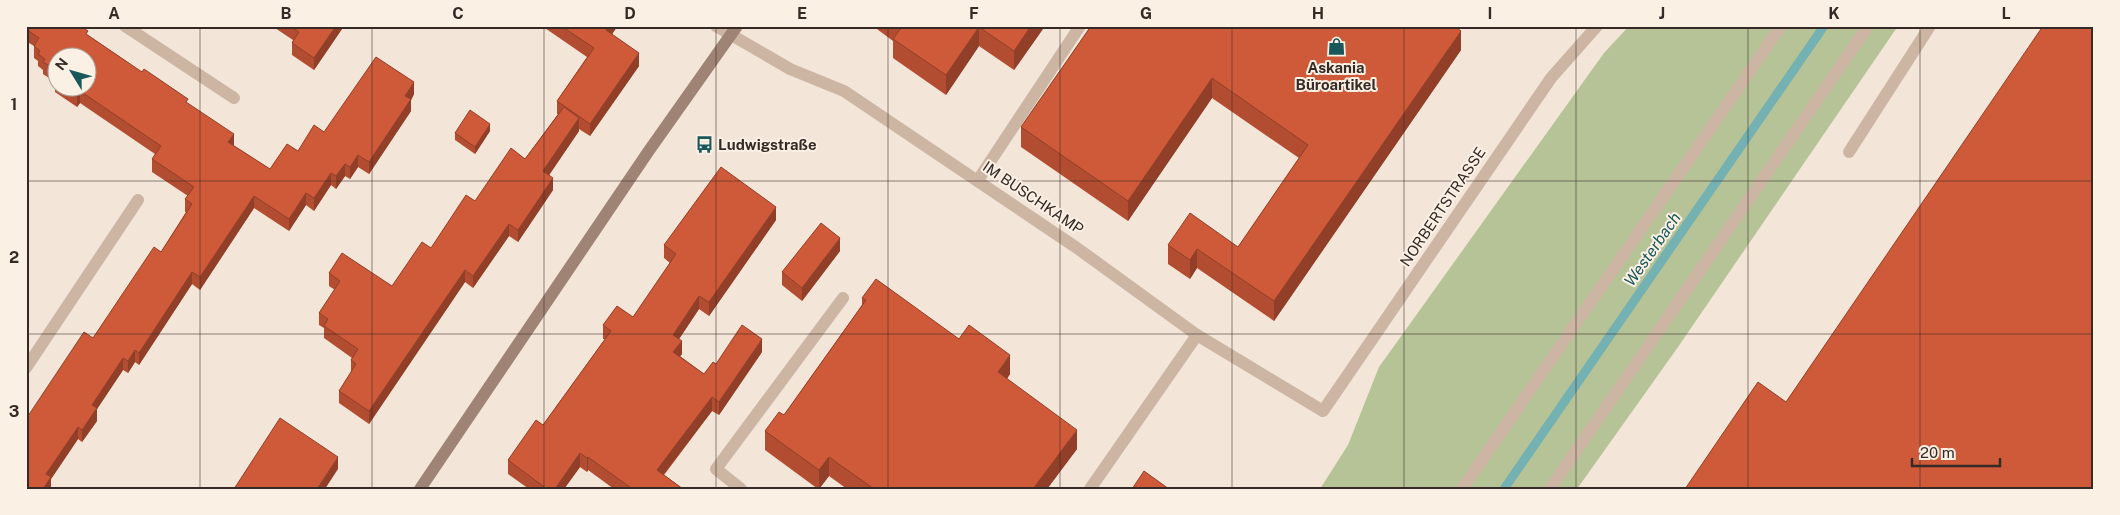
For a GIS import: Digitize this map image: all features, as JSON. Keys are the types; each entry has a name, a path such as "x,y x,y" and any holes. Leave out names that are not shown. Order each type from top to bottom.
{"main road":[{"path":"420,489 648,152 734,31"}],"street":[{"path":"125,26 234,98"},
{"name":"IM BUSCHKAMP","path":"716,26 734,31 790,69 844,91 1077,248 1198,335 1323,411"},
{"path":"978,180 1080,26"},
{"name":"NORBERTSTRASSE","path":"1323,411 1551,78 1597,26"},
{"path":"1462,489 1781,26"},
{"path":"1550,489 1868,26"},
{"path":"1849,152 1930,26"},
{"path":"26,368 138,200"},
{"path":"741,489 716,469 843,298"},
{"path":"1090,489 1198,335"}],"green space":[{"path":"1629,26 1898,26 1678,347 1577,489 1320,489 1348,445 1379,367 1604,53"}],"building":[{"path":"26,26 80,26 88,31 86,34 142,72 144,69 188,99 186,102 234,134 228,142 270,169 287,144 298,151 314,125 324,132 376,57 414,82 405,96 411,99 369,162 358,155 350,167 345,164 336,176 331,173 314,198 306,193 289,219 254,196 200,277 192,272 139,353 135,350 128,361 123,358 92,405 97,408 82,430 78,427 46,474 51,477 43,489 26,489 26,419 84,332 93,338 154,247 161,252 192,204 185,199 194,187 152,159 161,146 90,98 98,98 98,48 48,48 48,65 43,62 45,59 38,54 40,51 34,46 39,38 26,29"},
{"path":"290,26 336,26 314,58 292,43 299,32"},
{"path":"561,26 609,26 606,30 639,53 590,124 557,101 594,48"},
{"path":"899,26 1031,26 1014,51 979,27 946,75 893,39 901,28"},
{"path":"1091,26 1454,26 1461,31 1274,301 1197,249 1190,260 1168,245 1190,213 1238,247 1308,145 1212,78 1128,201 1021,127"},
{"path":"2043,26 2094,26 2094,489 1685,489 1758,382 1786,402"},
{"path":"564,107 579,118 543,171 553,178 518,230 509,224 473,276 465,270 369,411 339,391 356,364 351,360 358,349 324,326 328,319 319,313 340,281 329,273 342,253 392,286 422,242 431,248 466,195 475,201 511,148 525,159"},
{"path":"470,110 490,124 475,147 455,133"},
{"path":"721,167 776,207 709,302 699,296 673,335 682,341 673,352 704,374 713,362 716,364 742,325 762,339 719,402 712,397 657,470 683,489 630,489 580,453 555,489 547,489 508,460 536,420 543,425 611,331 603,325 617,306 633,317 676,254 664,245"},
{"path":"821,223 840,238 802,288 782,272"},
{"path":"876,279 959,339 969,325 1010,355 998,372 1077,430 1033,489 874,489 829,457 819,470 765,431 779,412 784,415 866,300 862,298"},
{"path":"280,418 338,457 317,489 234,489"},
{"path":"1144,471 1169,489 1132,489"}],"waterway":[{"name":"Westerbach","path":"1504,489 1824,26"}],"place":[{"name":"Askania Büroartikel","path":"1336,47"},
{"name":"Ludwigstraße","path":"704,145"}]}
